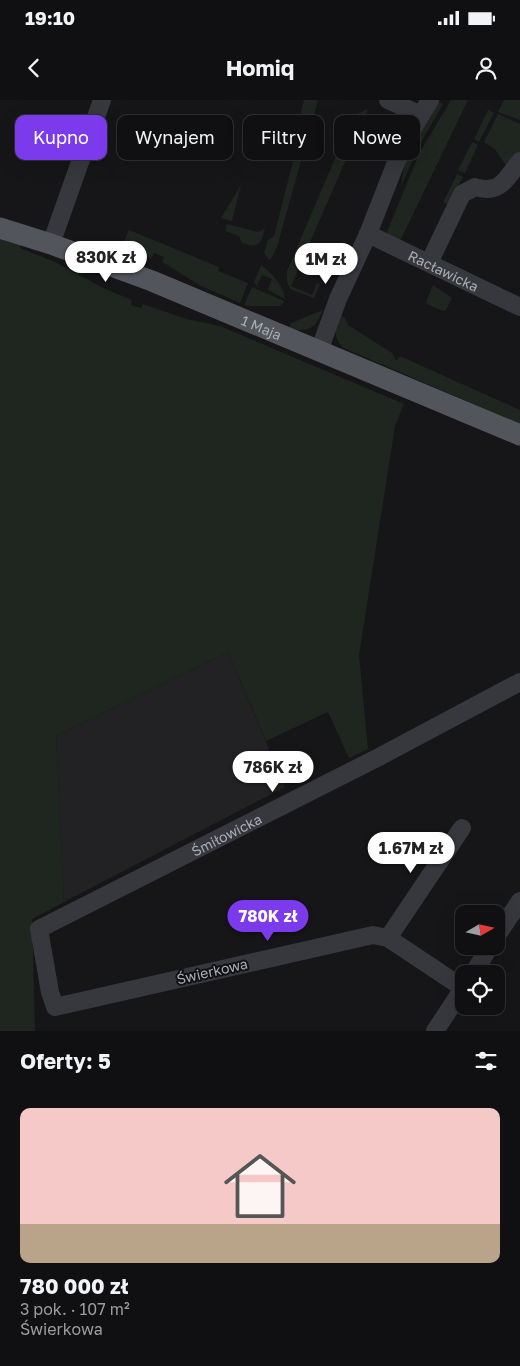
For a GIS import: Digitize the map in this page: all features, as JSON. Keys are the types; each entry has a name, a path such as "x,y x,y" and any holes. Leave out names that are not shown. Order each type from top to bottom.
{"main road":[{"name":"1 Maja","path":"0,228 51,244 152,281 520,435"}],"street":[{"path":"51,244 102,100"},
{"path":"319,351 338,299 368,234 395,165 408,136 425,107 388,100"},
{"path":"429,264 462,194 475,187 486,190 499,186 520,161"},
{"name":"Racławicka","path":"368,234 520,307"},
{"name":"Śmiłowicka","path":"39,929 377,758 520,682"},
{"path":"455,982 388,938 462,828"},
{"path":"505,924 520,901"},
{"name":"Świerkowa","path":"39,929 50,992 55,1007 373,935 388,938"},
{"path":"435,1031 455,1001"}],"shaded area":[{"path":"304,100 318,100 314,115 300,115"},
{"path":"451,100 468,100 399,240 386,234 417,160 420,160 420,152"},
{"path":"504,100 520,100 520,120 498,112"},
{"path":"438,101 443,104 420,144 420,132"},
{"path":"368,109 365,115 355,115"},
{"path":"488,110 494,113 479,142 474,139"},
{"path":"498,114 520,124 520,153 506,166 495,149 484,142"},
{"path":"472,142 478,145 465,173 458,170"},
{"path":"293,160 301,160 277,247 269,260 264,253 268,240 274,236"},
{"path":"334,160 346,160 291,286 312,295 317,283 320,284 314,298 290,289 287,281 287,271"},
{"path":"406,160 413,160 401,186"},
{"path":"457,174 463,177 448,205 443,202"},
{"path":"241,185 232,221 221,218"},
{"path":"227,224 258,232 265,228 258,244 252,245 242,243 239,236 225,231"},
{"path":"129,230 219,267 218,271 248,283 240,303 199,285 162,262 164,257 154,253 151,259 145,256 122,253 123,244"},
{"path":"0,238 21,244 20,248 55,262 103,288 132,300 131,305 141,308 143,304 186,319 220,326 404,404 395,426 359,655 368,749 349,758 328,712 266,741 228,652 56,736 64,902 32,919 35,1031 0,1031"},
{"path":"261,265 276,280 282,289 285,299 268,290 272,279 262,275 257,286 254,282"},
{"path":"433,285 452,298 446,310 443,311 427,304 426,302"},
{"path":"252,287 284,302 280,306 244,305"},
{"path":"323,310 318,321 311,328 296,330 289,328 291,323"},
{"path":"339,315 345,318 348,325 392,353 396,361 399,357 402,357 520,410 520,424 344,348 336,337"},
{"path":"228,652 285,787 64,902 56,736"}]}
